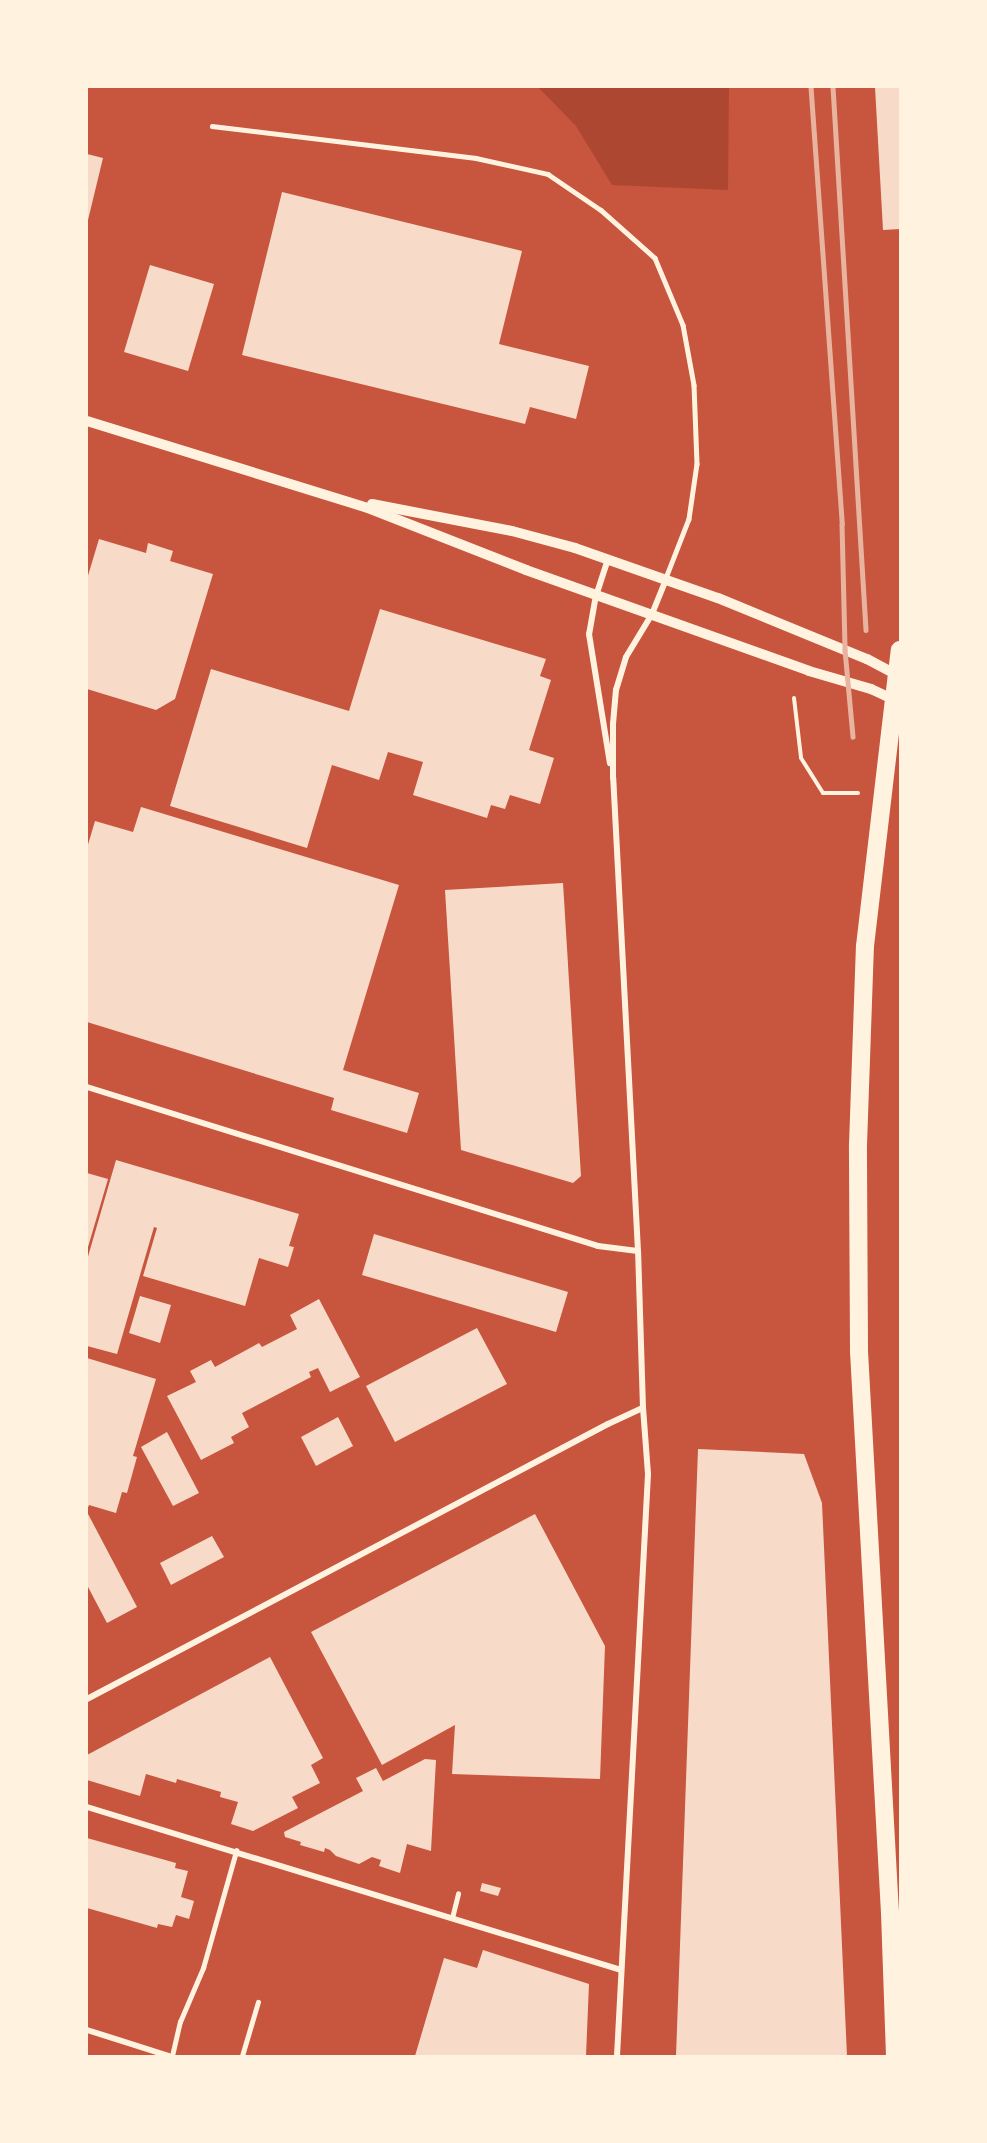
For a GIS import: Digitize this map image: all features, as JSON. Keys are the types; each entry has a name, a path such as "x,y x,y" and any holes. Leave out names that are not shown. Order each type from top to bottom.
{"highway":[{"path":"895,2056 889,1901 859,1351 858,1145 865,946 900,650"}],"street":[{"path":"87,421 368,508 596,595 809,671 871,689 900,702"},
{"path":"307,488 512,531 608,559 666,579 867,659 900,677"},
{"path":"608,559 596,595 589,644 613,778"},
{"path":"617,2056 648,1474 613,778 616,690 626,657 652,614 666,579"},
{"path":"87,1088 597,1246 638,1251"},
{"path":"87,1699 608,1424 643,1408"},
{"path":"87,1807 621,1970"},
{"path":"87,2030 170,2056"}],"lane":[{"path":"212,126 476,158 548,174 601,210 655,258 683,325 694,384 697,464 689,519 666,579"},
{"path":"170,2056 180,2022 202,1968 236,1851"},
{"path":"452,1918 458,1894"},
{"path":"242,2056 258,2002"}],"path":[{"path":"794,698 801,758 823,793 867,793"}],"shaded area":[{"path":"538,87 729,87 728,190 612,185 576,126"}],"building":[{"path":"875,87 900,87 900,229 883,230"},
{"path":"87,154 103,158 88,220 87,220"},
{"path":"282,192 522,251 499,344 589,366 576,419 530,407 525,424 242,355"},
{"path":"150,265 214,284 188,371 124,352"},
{"path":"99,539 146,553 148,543 173,551 170,561 213,574 175,699 156,710 87,689 87,579"},
{"path":"380,609 546,659 540,676 551,680 529,750 554,758 540,804 510,795 505,809 491,805 487,818 413,795 423,762 388,752 379,780 332,765 307,848 170,806 211,669 349,711"},
{"path":"141,807 399,885 343,1070 419,1093 407,1133 331,1110 334,1098 87,1022 87,848 95,821 133,832"},
{"path":"563,883 581,1176 573,1183 461,1150 445,890"},
{"path":"116,1160 299,1214 289,1246 294,1247 288,1267 259,1258 245,1306 143,1276 157,1228 154,1227 117,1354 87,1346 87,1260"},
{"path":"87,1173 108,1179 88,1247 87,1247"},
{"path":"374,1234 568,1292 556,1332 362,1275"},
{"path":"140,1296 171,1305 160,1343 129,1333"},
{"path":"319,1299 360,1377 330,1392 318,1368 309,1372 311,1377 242,1413 249,1427 231,1437 234,1443 201,1460 167,1396 196,1382 190,1371 211,1360 215,1367 259,1343 262,1347 297,1329 290,1315"},
{"path":"477,1328 507,1384 395,1442 366,1386"},
{"path":"87,1358 156,1379 133,1456 137,1457 127,1493 122,1492 116,1513 89,1505 87,1510"},
{"path":"338,1417 353,1446 316,1466 301,1437"},
{"path":"167,1432 199,1493 173,1506 141,1447"},
{"path":"698,1449 804,1454 822,1503 847,2056 676,2056"},
{"path":"87,1512 137,1607 107,1623 87,1585"},
{"path":"535,1514 605,1646 600,1779 452,1774 455,1725 382,1765 311,1632"},
{"path":"212,1536 224,1557 171,1585 160,1563"},
{"path":"270,1657 323,1758 311,1765 320,1783 292,1797 298,1808 253,1831 231,1824 238,1802 220,1797 221,1792 177,1779 176,1783 146,1774 140,1796 87,1780 87,1755"},
{"path":"425,1759 436,1760 431,1851 407,1844 400,1873 379,1866 381,1860 372,1857 359,1864 336,1856 325,1848 324,1852 300,1845 301,1842 285,1837 284,1832 363,1791 356,1778 376,1768 383,1781"},
{"path":"87,1838 176,1863 175,1868 188,1871 181,1897 194,1901 189,1919 176,1915 172,1927 158,1924 157,1928 87,1908"},
{"path":"482,1883 501,1888 498,1896 480,1891"},
{"path":"483,1950 589,1984 586,2056 415,2056 444,1958 477,1968"}],"railway":[{"path":"811,87 842,524 845,650 853,737"},
{"path":"833,87 866,630"}]}
